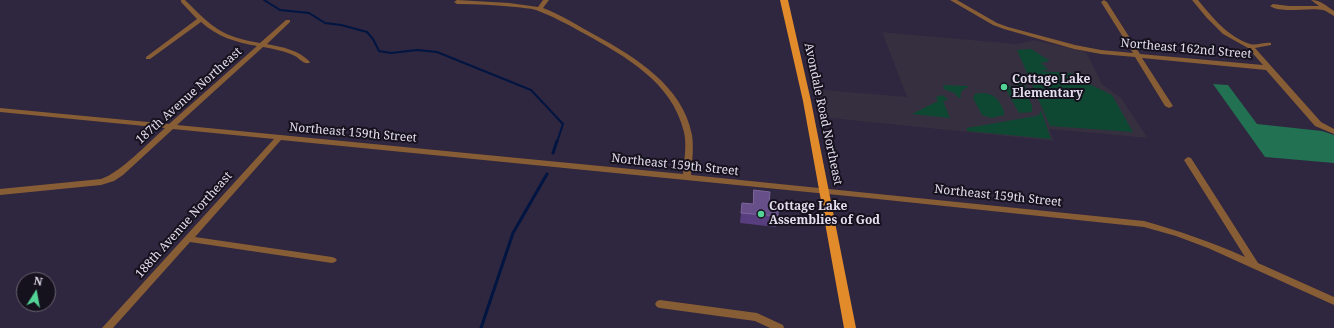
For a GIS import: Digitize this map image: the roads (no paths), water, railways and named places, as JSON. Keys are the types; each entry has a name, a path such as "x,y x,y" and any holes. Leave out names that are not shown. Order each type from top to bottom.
{"main road":[{"name":"Avondale Road Northeast","path":"784,0 807,101 850,328"}],"street":[{"path":"539,10 546,0"},
{"name":"Northeast 162nd Street","path":"953,0 995,24 1074,47 1101,52 1269,68"},
{"path":"1195,0 1225,33 1250,46 1310,116 1318,124 1332,132"},
{"path":"1314,0 1334,14"},
{"path":"183,1 202,19 222,34 241,41 262,44 300,55 307,62"},
{"path":"457,2 502,5 539,10 563,20 609,45 632,58 651,72 667,91 679,109 687,130 689,143 687,178"},
{"path":"1104,2 1169,106"},
{"path":"1273,6 1289,8 1326,8"},
{"path":"148,58 202,19"},
{"name":"187th Avenue Northeast","path":"0,192 101,182 120,173 288,21"},
{"path":"1250,46 1269,44"},
{"name":"Northeast 159th Street","path":"0,110 170,128 825,191 1144,224 1179,234 1211,246 1255,267 1334,301"},
{"name":"188th Avenue Northeast","path":"107,328 279,138"},
{"path":"1188,160 1255,267"},
{"path":"189,239 332,260"},
{"path":"660,304 757,317 779,328"}],"waterway":[{"path":"264,0 280,10 309,13 325,23 341,25 367,32 373,39 379,51 391,53 417,50 437,52 531,90 563,124 557,142"},
{"path":"553,153 557,141"},
{"path":"481,328 513,233 547,174"}],"place":[{"name":"Cottage Lake Elementary","path":"1004,87"},
{"name":"Cottage Lake Assemblies of God","path":"761,214"}]}
